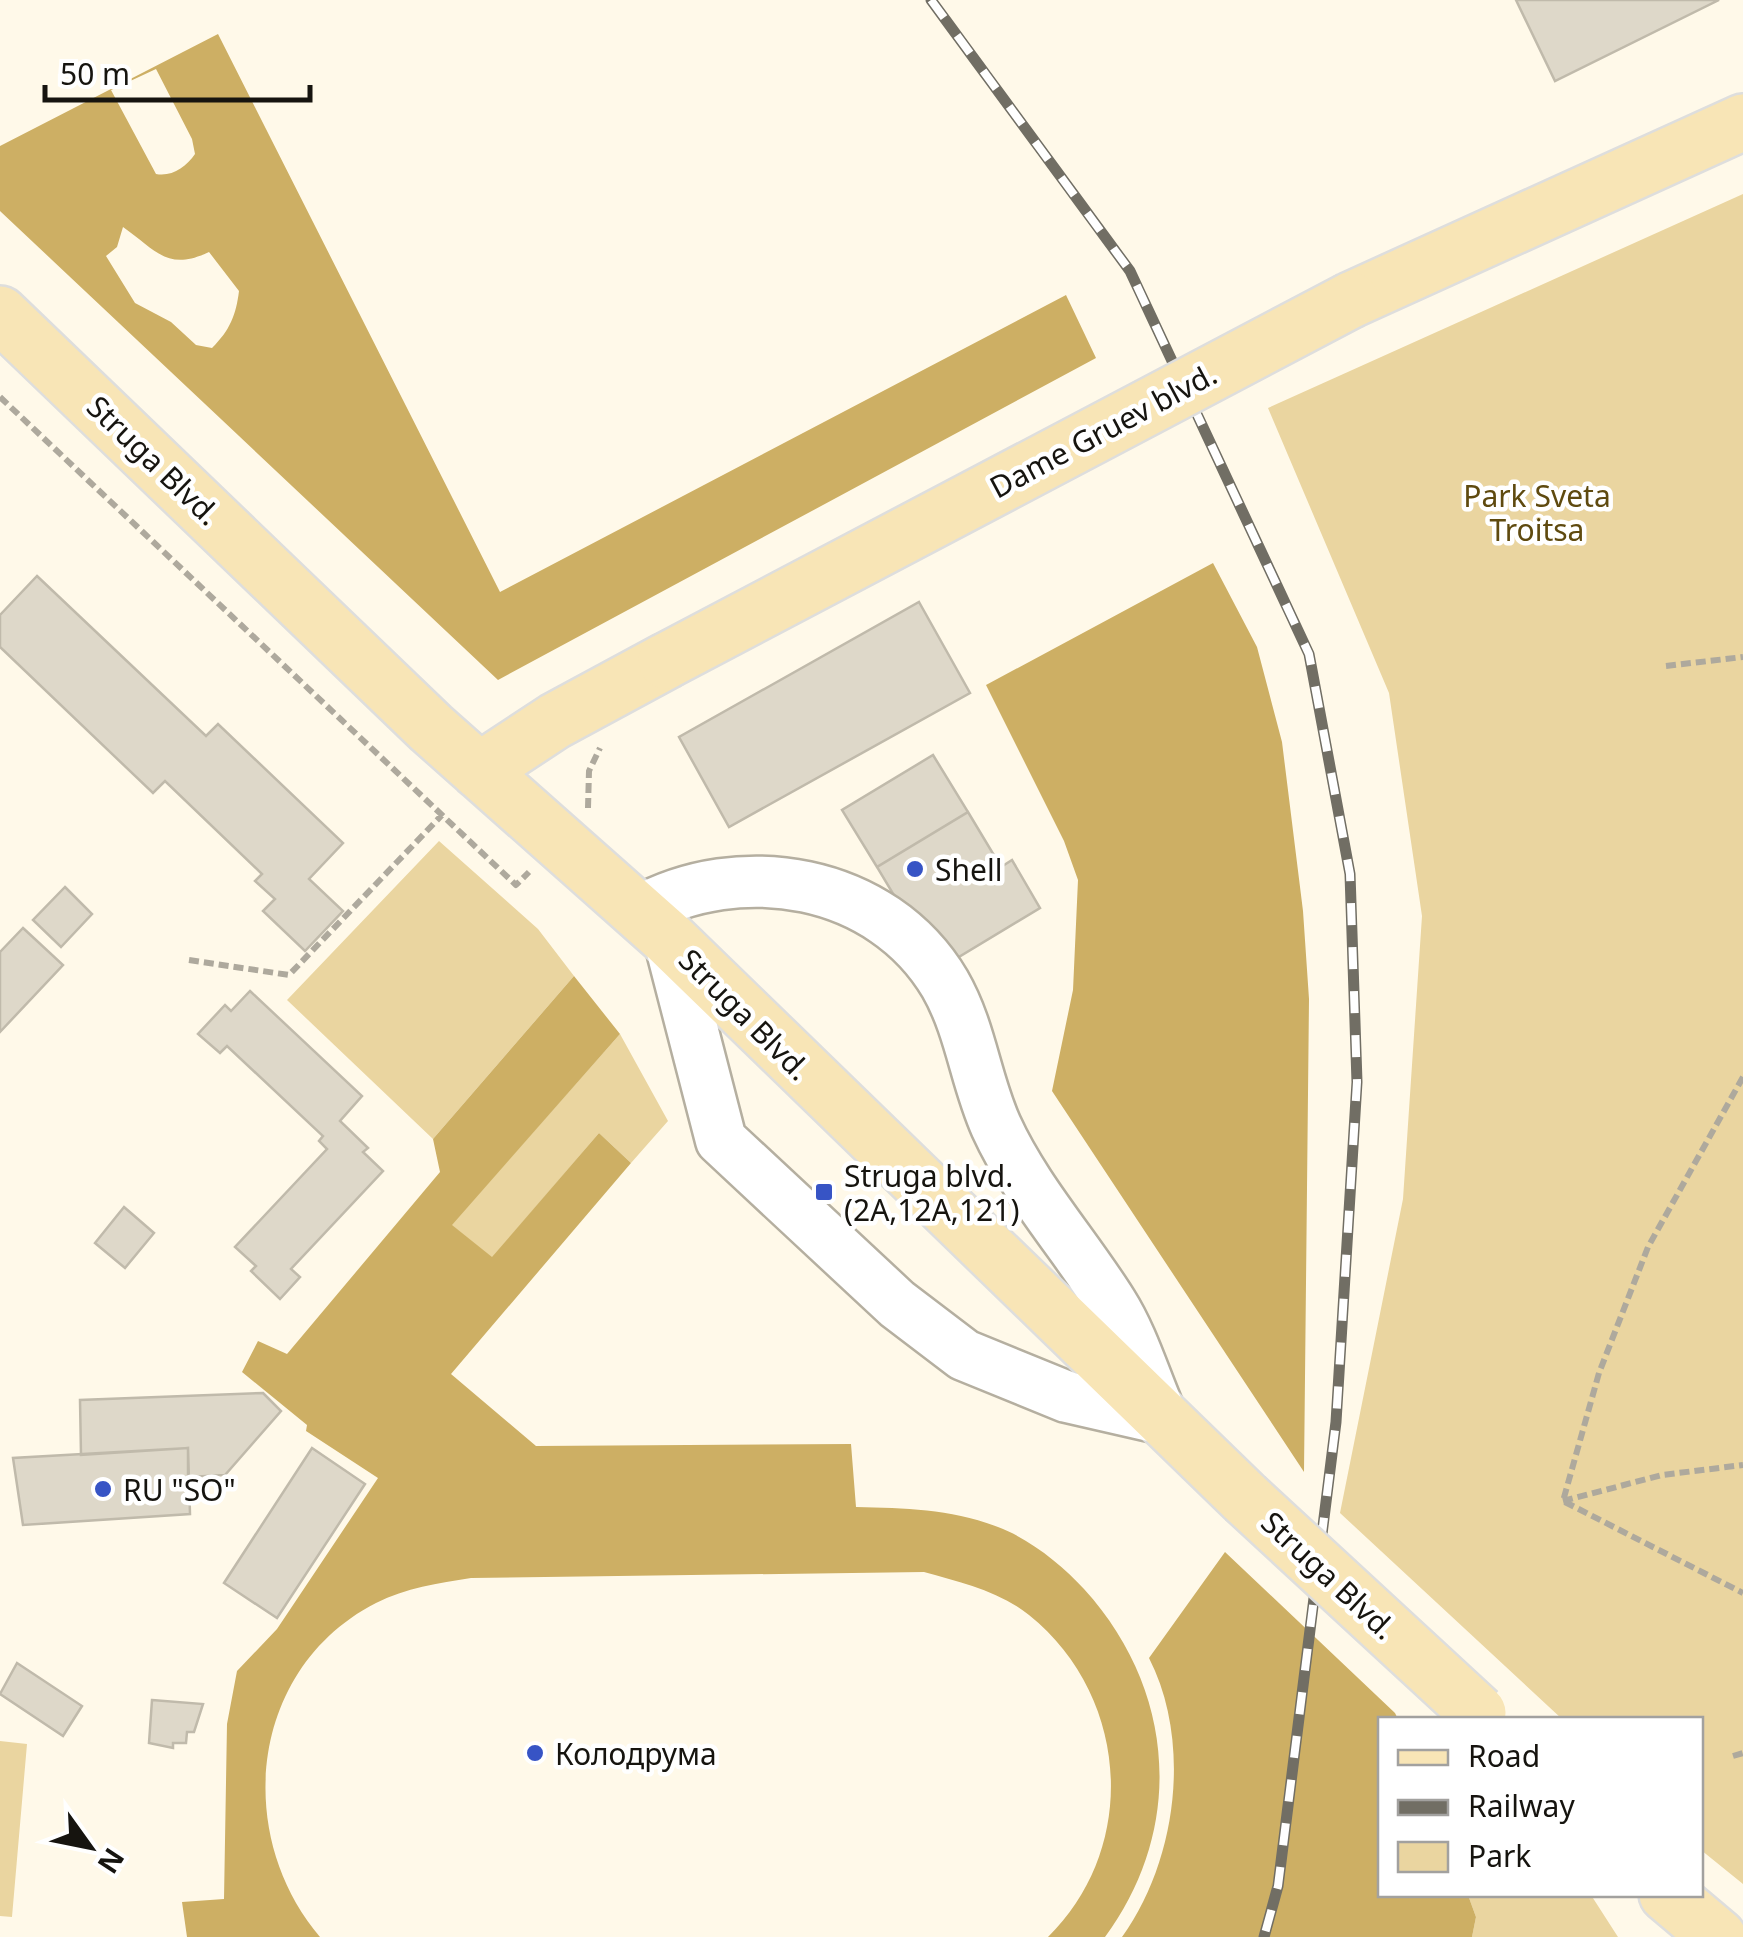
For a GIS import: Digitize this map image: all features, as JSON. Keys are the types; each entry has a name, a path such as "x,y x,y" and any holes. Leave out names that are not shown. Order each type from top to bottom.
{"main road":[{"name":"Dame Gruev blvd.","path":"479,771 556,721 666,661 1351,300 1743,122"},
{"name":"Struga Blvd.","path":"0,314 479,771 653,926 1163,1419 1481,1716"},
{"path":"1658,1897 1665,1937"},
{"path":"1671,1897 1718,1937"}],"lane":[{"path":"749,884 795,884 843,894 880,916 916,947 943,981 967,1027 996,1126 1114,1307 1163,1419 1068,1397 964,1355 897,1304 721,1140 653,926 674,894 749,884"}],"path":[{"path":"0,396 516,884"},
{"path":"1666,666 1743,658"},
{"path":"588,810 589,771 604,740"},
{"path":"189,960 289,974 442,815"},
{"path":"1562,1502 1599,1373 1648,1247 1743,1077"},
{"path":"1562,1502 1662,1474 1743,1465"},
{"path":"1562,1502 1743,1593"},
{"path":"1733,1756 1743,1753"}],"green space":[{"name":"Park Sveta Troitsa","path":"1743,194 1743,1884 1703,1852 1703,1717 1560,1717 1340,1513 1403,1199 1422,916 1389,693 1268,408"},
{"path":"439,841 538,929 574,976 433,1139 287,1000"},
{"path":"620,1034 668,1121 631,1163 599,1133 492,1258 451,1225"},
{"path":"0,1741 27,1744 12,1917 0,1916"},
{"path":"1469,1897 1592,1897 1618,1937 1472,1937 1476,1917"}],"shaded area":[{"path":"218,34 500,592 1066,295 1096,358 498,680 0,211 0,146","holes":["156,69 192,139 195,154 178,170 162,175 156,174 111,90","123,227 172,259 195,258 209,252 239,291 231,322 212,348 196,345 171,322 135,303 106,256 117,247"]},
{"path":"1213,563 1257,647 1282,742 1303,911 1309,999 1304,1472 1052,1091 1073,990 1078,880 1064,841 986,685"},
{"path":"574,976 620,1034 452,1225 492,1257 599,1133 631,1163 451,1374 536,1446 851,1444 856,1507 963,1516 1022,1538 1056,1562 1084,1589 1114,1628 1137,1670 1152,1714 1159,1759 1158,1805 1149,1850 1131,1895 1105,1937 1048,1937 1078,1901 1098,1860 1109,1817 1110,1772 1103,1728 1087,1686 1062,1648 1029,1615 979,1588 924,1572 471,1578 411,1590 376,1603 334,1632 301,1668 280,1710 268,1756 266,1804 274,1851 292,1896 320,1937 187,1937 182,1902 224,1899 227,1724 237,1671 277,1629 378,1478 306,1431 307,1425 242,1372 258,1341 287,1354 440,1172 433,1139"},
{"path":"1225,1552 1397,1717 1378,1717 1378,1897 1469,1897 1476,1917 1472,1937 1122,1937 1141,1907 1155,1873 1172,1800 1171,1726 1149,1658"}],"building":[{"path":"1516,0 1719,0 1555,81"},
{"path":"37,576 206,736 218,724 343,843 309,879 343,911 305,951 263,911 275,899 255,881 262,874 165,781 153,793 0,647 0,615"},
{"path":"919,602 970,693 729,827 679,737"},
{"path":"933,755 968,812 877,867 842,810"},
{"path":"968,812 1001,867 1012,860 1040,908 924,978 910,922 877,867"},
{"path":"65,887 92,914 61,947 33,920"},
{"path":"23,928 63,965 0,1032 0,952"},
{"path":"250,991 362,1096 340,1121 368,1148 363,1152 383,1171 291,1269 300,1277 280,1299 251,1271 256,1266 235,1247 327,1149 319,1141 323,1136 227,1046 220,1053 198,1034 225,1005 231,1011"},
{"path":"124,1207 154,1233 125,1268 95,1243"},
{"path":"263,1393 281,1411 225,1475 188,1477 188,1448 81,1455 80,1400"},
{"name":"RU \"SO\"","path":"188,1448 190,1514 23,1525 13,1458"},
{"path":"312,1448 365,1484 277,1618 224,1583"},
{"path":"17,1663 82,1706 63,1736 0,1694"},
{"path":"152,1700 203,1704 194,1732 187,1732 186,1743 173,1743 173,1748 149,1743"}],"railway":[{"path":"931,0 1130,271 1309,654 1350,874 1357,1082 1336,1422 1278,1886 1264,1937"}],"place":[{"name":"Shell","path":"915,869"},
{"name":"Struga blvd. (2A,12A,121)","path":"824,1192"},
{"name":"RU \"SO\"","path":"103,1489"},
{"name":"Колодрума","path":"535,1753"}]}
